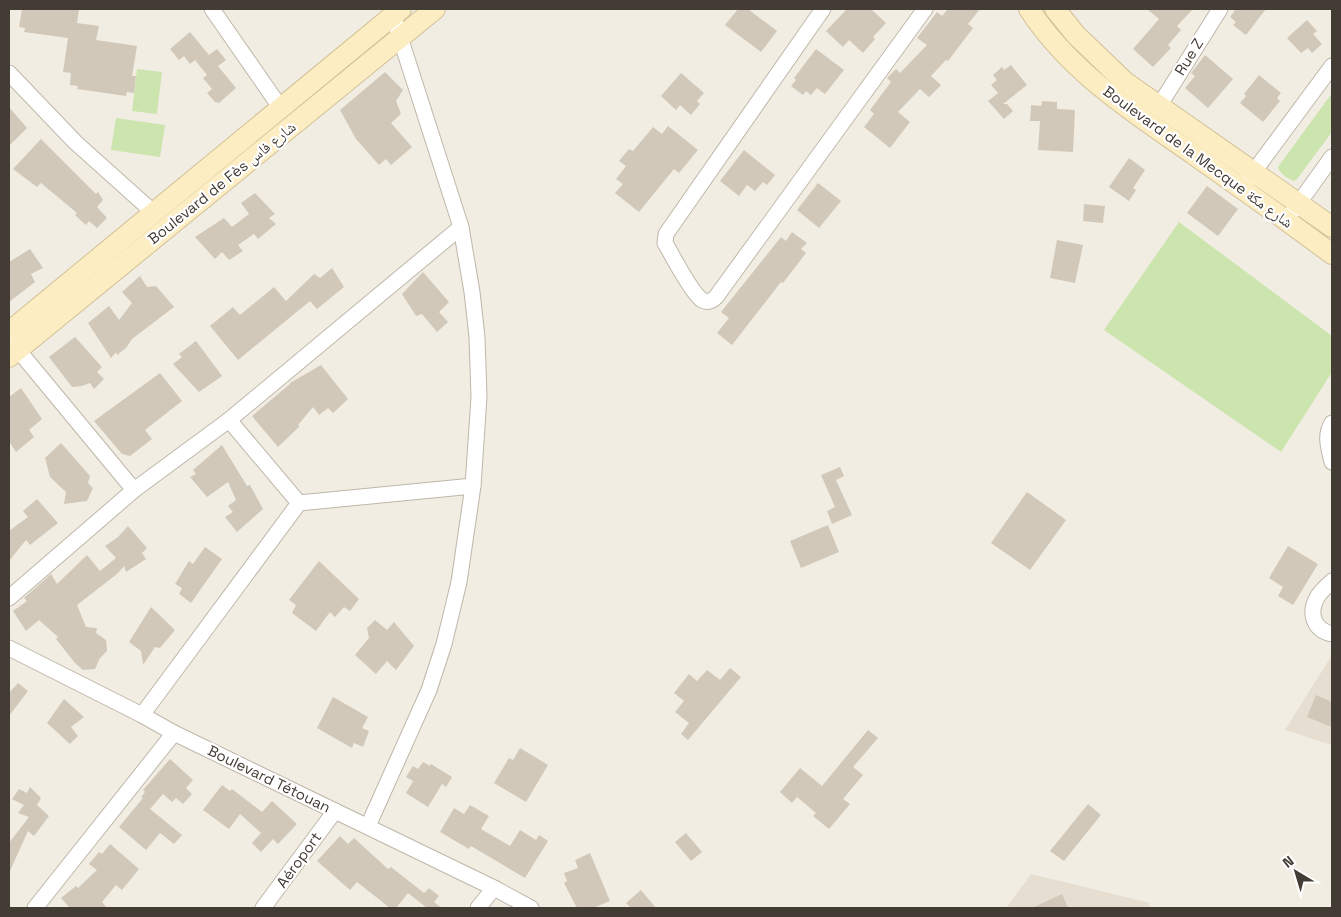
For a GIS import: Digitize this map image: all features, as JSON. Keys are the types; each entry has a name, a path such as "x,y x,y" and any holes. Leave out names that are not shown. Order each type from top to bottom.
{"main road":[{"name":"Boulevard de Fès شارع فاس","path":"11,345 435,9"},
{"name":"Boulevard de la Mecque شارع مكة","path":"1029,9 1058,46 1105,91 1144,121 1332,254"},
{"name":"Boulevard de la Mecque شارع مكة","path":"1055,9 1076,35 1125,82 1299,202 1332,227"},
{"name":"Boulevard de Fès شارع فاس","path":"11,345 153,212 395,11"}],"street":[{"path":"212,9 280,107"},
{"path":"823,9 666,234 665,243 696,293 704,301 709,301 716,297 925,9"},
{"name":"Rue Z","path":"1159,106 1220,9"},
{"path":"368,826 429,690 444,644 459,582 473,486 479,397 477,337 472,292 461,227 400,37 395,11"},
{"path":"1241,189 1332,66"},
{"path":"9,73 75,142 153,212"},
{"path":"1286,220 1332,157"},
{"path":"9,598 134,490 229,420 461,227"},
{"path":"11,345 134,490"},
{"path":"229,420 299,503"},
{"path":"1332,423 1327,433 1327,440 1332,462"},
{"path":"142,715 299,503 473,486"},
{"path":"1332,581 1318,596 1313,611 1313,619 1321,629 1332,634"},
{"name":"Boulevard Tétouan","path":"9,649 142,715 174,733 368,826 531,908"},
{"path":"35,908 174,733"},
{"name":"Aéroport","path":"263,908 335,811"},
{"path":"478,908 494,888"}],"shaded area":[{"path":"1332,655 1332,745 1285,730"},
{"path":"1031,874 1150,903 1148,908 1006,908"}],"green space":[{"path":"137,69 162,72 157,114 132,111"},
{"path":"1332,93 1332,132 1294,181 1282,174 1278,167"},
{"path":"116,118 165,125 160,157 111,150"},
{"path":"1179,222 1332,336 1332,372 1281,452 1104,330"}],"building":[{"path":"22,9 79,9 77,23 99,26 96,40 137,46 132,76 136,76 134,93 127,92 126,96 77,89 78,86 70,85 71,73 63,72 68,38 24,32 25,28 19,27"},
{"path":"738,9 748,9 777,31 761,52 725,25"},
{"path":"847,9 871,9 886,23 873,37 875,39 863,53 849,40 843,47 826,31"},
{"path":"948,9 980,9 968,24 973,28 948,61 946,60 931,76 941,85 929,97 920,89 898,112 910,122 890,148 864,127 874,114 870,110 891,82 887,78 896,69 900,73 927,45 917,38 937,12 942,16"},
{"path":"1147,9 1193,9 1177,26 1181,30 1168,45 1171,48 1153,67 1133,49 1159,19"},
{"path":"1236,9 1266,9 1246,35 1233,25 1236,22 1230,17"},
{"path":"1307,20 1317,31 1313,34 1322,44 1312,53 1308,48 1301,53 1287,38"},
{"path":"190,32 209,55 217,49 226,60 218,66 236,88 219,103 215,102 207,93 212,89 203,78 207,75 195,60 190,64 184,56 179,60 170,49"},
{"path":"816,49 844,70 825,94 817,88 811,95 806,91 803,95 791,86 796,80 794,78"},
{"path":"1205,55 1233,79 1208,108 1185,88 1195,76 1191,73"},
{"path":"1011,65 1027,85 1003,104 1007,104 1013,111 1004,119 988,101 998,93 991,85 997,80 993,75 1002,67 1004,70"},
{"path":"385,72 403,90 396,101 401,114 391,123 412,147 391,165 386,159 379,165 356,139 340,110"},
{"path":"681,73 704,93 697,101 700,104 691,115 680,105 676,110 661,96"},
{"path":"1259,75 1281,93 1277,98 1280,101 1263,122 1240,103 1246,96 1244,94"},
{"path":"1042,101 1057,102 1057,109 1075,110 1073,152 1038,150 1040,121 1030,121 1031,105 1041,106"},
{"path":"9,107 27,128 9,146"},
{"path":"668,126 698,150 679,173 674,169 639,212 615,193 623,184 616,179 626,166 619,161 629,149 633,151 653,127 662,134"},
{"path":"41,139 96,194 98,192 103,200 97,207 107,218 97,228 89,221 86,225 75,215 77,213 41,183 37,187 13,169"},
{"path":"744,150 775,175 767,185 763,182 755,191 747,185 739,196 720,181"},
{"path":"1129,158 1145,170 1133,188 1136,190 1129,201 1109,187"},
{"path":"818,183 841,201 819,228 797,210"},
{"path":"1207,186 1238,209 1218,236 1187,213"},
{"path":"255,193 275,214 269,218 276,224 258,239 254,234 238,245 243,251 229,260 222,252 215,259 195,237 224,218 232,227 249,214 241,203"},
{"path":"1084,204 1105,206 1103,223 1083,221"},
{"path":"792,232 807,243 801,249 806,253 732,345 717,333 729,318 721,312 781,237 786,241"},
{"path":"1057,240 1083,245 1075,283 1050,278"},
{"path":"30,249 43,268 31,274 35,282 9,302 9,262"},
{"path":"332,268 344,287 317,309 310,301 238,360 210,326 233,307 240,315 274,287 286,301 314,274 320,278"},
{"path":"423,272 449,302 439,312 448,322 437,332 422,314 416,316 402,294"},
{"path":"140,276 147,287 156,286 174,307 132,339 126,348 117,355 116,352 111,358 88,323 109,306 119,320 132,303 122,292"},
{"path":"75,337 102,367 97,372 104,379 94,389 90,383 72,387 49,357"},
{"path":"196,341 222,376 199,392 173,364 182,357 179,354"},
{"path":"321,365 348,399 333,413 328,408 319,415 313,407 298,425 300,426 278,447 252,416 290,383"},
{"path":"160,373 182,401 145,430 152,439 130,456 122,454 94,421"},
{"path":"21,388 42,419 29,430 34,437 16,452 9,441 9,397"},
{"path":"61,443 90,476 88,483 93,488 87,501 64,504 66,492 50,477 45,458"},
{"path":"222,445 247,486 250,485 263,509 237,532 225,517 233,512 228,506 236,500 228,482 207,497 190,477 196,474 193,470"},
{"path":"840,467 844,476 836,480 852,515 832,524 827,511 835,507 821,475"},
{"path":"1027,492 1066,520 1030,570 991,543"},
{"path":"37,499 58,523 30,545 26,540 9,561 9,531 28,517 23,511"},
{"path":"828,525 839,552 801,568 790,541"},
{"path":"128,526 147,548 142,553 146,559 126,572 124,566 117,574 77,605 86,627 97,628 96,633 106,640 107,651 100,658 95,669 83,670 56,639 58,637 39,620 26,631 13,611 27,601 24,598 51,574 57,584 87,555 100,571 116,558 105,546 118,537"},
{"path":"1288,546 1318,564 1293,605 1278,596 1283,587 1269,578"},
{"path":"205,547 222,559 191,603 179,594 182,588 175,584 189,561 193,564"},
{"path":"319,561 359,599 350,611 344,607 335,617 330,612 316,631 292,613 296,605 289,600"},
{"path":"151,607 175,630 160,648 155,647 143,665 141,651 129,642"},
{"path":"375,620 387,630 394,622 414,646 396,670 387,661 376,674 355,655 369,638 367,628"},
{"path":"730,668 741,677 688,740 681,734 689,723 675,712 684,701 674,693 689,674 697,681 707,670 720,680"},
{"path":"18,683 28,691 9,716 9,693"},
{"path":"1316,695 1332,702 1332,727 1307,717"},
{"path":"333,697 368,717 362,728 369,731 363,747 354,743 352,748 317,728"},
{"path":"64,699 84,717 71,727 78,736 70,744 47,723"},
{"path":"868,730 878,738 853,767 863,775 843,799 850,804 829,829 813,816 816,813 797,797 792,803 780,792 800,768 822,786"},
{"path":"520,748 548,765 526,802 494,783 509,758 513,760"},
{"path":"170,759 193,780 186,788 192,794 183,804 176,798 172,802 163,794 150,809 182,835 174,844 160,833 146,850 119,827 143,798 141,797 145,792 143,790"},
{"path":"423,762 430,766 431,764 452,777 446,787 442,784 428,807 406,793 413,781 406,777 413,766 418,769"},
{"path":"222,785 230,791 232,789 262,812 272,801 297,824 278,844 273,839 261,852 252,843 261,833 240,814 229,829 203,810"},
{"path":"30,787 41,798 37,805 49,816 34,836 28,831 9,873 9,843 29,817 18,813 24,805 12,799 19,789 27,793"},
{"path":"1088,804 1101,815 1064,861 1050,851"},
{"path":"470,805 489,816 481,829 510,846 520,830 536,840 539,835 548,841 525,878 471,846 469,849 440,832 454,808 464,814"},
{"path":"686,833 702,852 691,861 675,842"},
{"path":"340,836 348,844 354,838 388,869 391,867 424,893 429,888 439,896 434,902 442,908 427,908 408,893 396,908 390,908 357,882 350,890 317,861"},
{"path":"110,844 139,869 122,890 116,885 102,902 107,908 70,908 61,898 76,886 78,888 97,870 89,864 99,852 102,854"},
{"path":"590,853 610,901 593,908 577,908 564,883 567,881 564,873 578,868 575,860"},
{"path":"641,890 656,908 631,908 626,903"},
{"path":"1062,894 1068,908 1032,908"}]}
